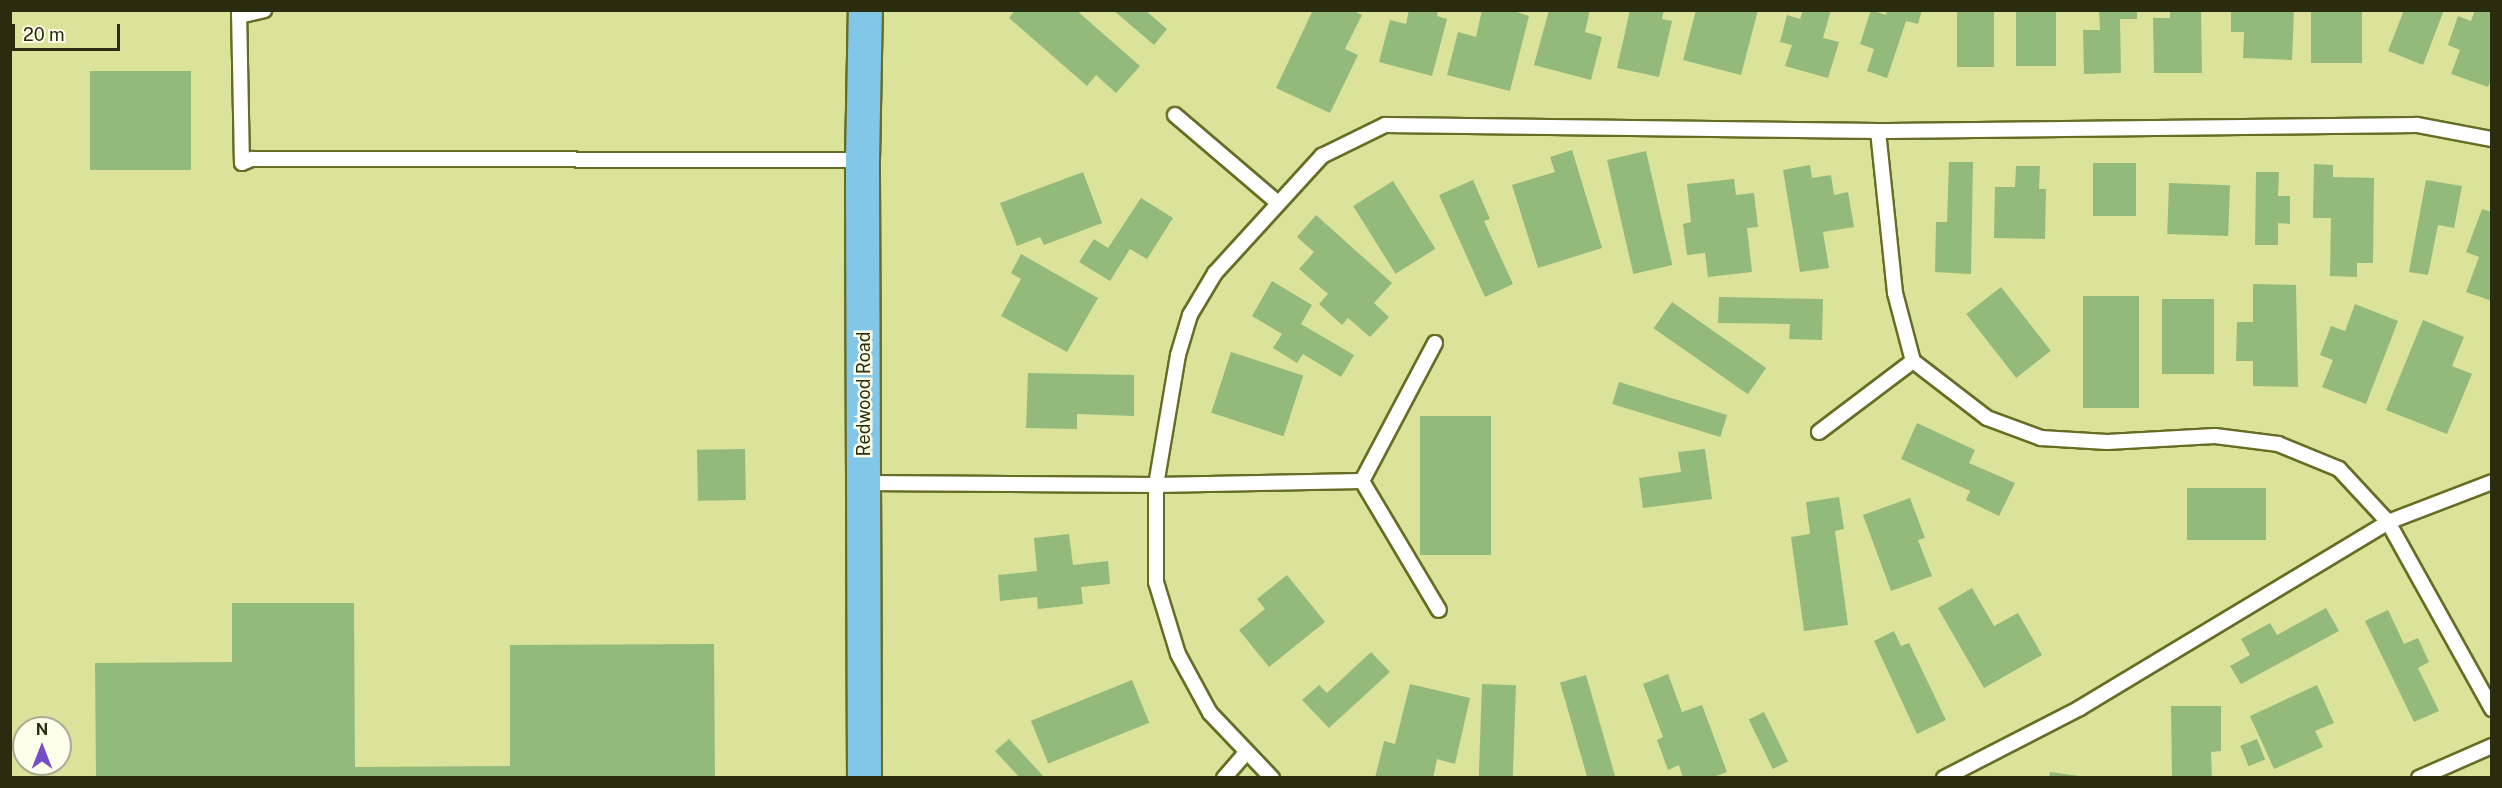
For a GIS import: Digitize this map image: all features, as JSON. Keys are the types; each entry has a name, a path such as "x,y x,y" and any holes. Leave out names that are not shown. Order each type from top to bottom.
{"main road":[{"name":"Redwood Road","path":"864,777 862,160 865,10"}],"lane":[{"path":"264,10 239,14 242,163 252,159 862,160"},
{"path":"1175,115 1278,203"},
{"path":"1272,777 1246,753 1210,713 1178,654 1156,582 1156,485 1178,356 1190,315 1215,273 1322,156 1385,125 1878,131 2417,125 2492,139"},
{"path":"1878,131 1895,293 1913,361 1987,418 2041,438 2107,442 2215,436 2278,444 2339,469 2388,522 2492,709"},
{"path":"1362,481 1435,343"},
{"path":"1819,432 1913,361"},
{"path":"864,483 1156,485 1362,481"},
{"path":"1362,481 1439,610"},
{"path":"1944,777 2080,708 2388,522 2492,482"},
{"path":"2419,777 2492,746"},
{"path":"1224,777 1246,753"}],"building":[{"path":"1015,10 1076,10 1140,66 1116,93 1096,75 1087,86 1009,18"},
{"path":"1113,10 1145,10 1167,29 1154,45"},
{"path":"1313,10 1352,10 1362,15 1345,49 1358,55 1330,113 1276,88"},
{"path":"1409,10 1438,10 1437,16 1447,19 1432,76 1379,62 1390,20 1406,24"},
{"path":"1482,10 1511,10 1529,16 1510,91 1447,75 1458,32 1476,37"},
{"path":"1549,10 1590,10 1585,32 1602,37 1591,80 1534,65"},
{"path":"1630,10 1664,10 1662,19 1672,21 1659,77 1617,68"},
{"path":"1696,10 1758,10 1741,75 1683,60"},
{"path":"1803,10 1831,10 1823,38 1839,42 1828,78 1785,66 1792,45 1780,42 1787,15 1800,19"},
{"path":"1871,10 1886,15 1887,10 1922,10 1918,24 1906,21 1887,78 1867,71 1874,49 1860,44"},
{"path":"1957,10 1994,10 1994,67 1957,67"},
{"path":"2016,10 2056,10 2056,66 2016,66"},
{"path":"2099,10 2137,10 2137,19 2120,19 2121,73 2084,74 2083,30 2100,30"},
{"path":"2170,10 2201,10 2202,73 2154,73 2153,18 2170,18"},
{"path":"2231,10 2294,10 2292,60 2243,58 2244,32 2231,32"},
{"path":"2311,10 2362,10 2362,63 2311,63"},
{"path":"2404,10 2444,10 2423,65 2388,51"},
{"path":"2475,10 2492,10 2492,77 2488,87 2451,74 2460,50 2448,45 2458,16 2471,21"},
{"path":"90,71 191,71 191,170 90,170"},
{"path":"1572,150 1602,248 1538,268 1512,185 1555,172 1550,157"},
{"path":"1646,151 1672,265 1633,274 1607,160"},
{"path":"1949,162 1973,162 1971,274 1935,272 1936,222 1947,222"},
{"path":"2093,163 2136,163 2136,216 2093,216"},
{"path":"2314,164 2333,165 2333,177 2374,178 2373,263 2357,263 2357,277 2330,276 2331,218 2313,218"},
{"path":"1810,165 1812,178 1831,175 1834,195 1848,192 1854,227 1823,232 1829,268 1800,272 1783,170"},
{"path":"2016,166 2040,166 2039,189 2046,189 2045,239 1994,238 1995,187 2015,187"},
{"path":"1083,172 1102,223 1044,245 1040,237 1017,246 1000,203"},
{"path":"2256,172 2279,172 2278,196 2290,196 2290,224 2278,223 2278,245 2255,245"},
{"path":"1734,179 1736,195 1754,193 1758,227 1747,228 1752,272 1708,277 1705,253 1687,255 1683,224 1691,222 1687,184"},
{"path":"1473,180 1490,219 1484,221 1513,284 1485,297 1439,195"},
{"path":"2426,180 2462,186 2454,228 2438,225 2428,275 2409,272"},
{"path":"1393,181 1435,249 1396,274 1353,206"},
{"path":"2169,183 2230,185 2228,236 2167,234"},
{"path":"1141,198 1173,218 1147,259 1130,249 1110,281 1079,262 1094,239 1108,248"},
{"path":"2482,209 2492,212 2492,301 2466,292 2479,257 2466,252"},
{"path":"1316,215 1392,283 1374,303 1389,317 1370,337 1348,318 1342,325 1319,304 1328,294 1299,269 1314,252 1297,237"},
{"path":"1021,254 1098,298 1067,352 1001,316 1021,279 1011,273"},
{"path":"1272,281 1312,305 1301,324 1354,355 1341,377 1303,354 1297,363 1273,348 1282,334 1252,316"},
{"path":"2253,284 2296,285 2298,387 2253,386 2253,361 2236,361 2237,322 2253,322"},
{"path":"2001,287 2051,351 2016,378 1966,314"},
{"path":"2083,296 2139,296 2139,408 2083,408"},
{"path":"1719,297 1823,299 1822,340 1789,339 1790,324 1718,323"},
{"path":"2162,299 2214,299 2214,374 2162,374"},
{"path":"1672,302 1766,368 1748,394 1654,328"},
{"path":"2355,304 2398,321 2366,404 2322,387 2333,360 2320,355 2331,326 2345,331"},
{"path":"2423,320 2464,337 2452,366 2472,374 2447,434 2386,410"},
{"path":"1231,352 1303,375 1284,436 1211,413"},
{"path":"1028,373 1134,375 1134,416 1077,414 1077,429 1026,428"},
{"path":"1619,382 1727,415 1720,437 1612,404"},
{"path":"1420,416 1491,416 1491,555 1420,555"},
{"path":"1917,423 1975,450 1969,463 2015,483 1999,516 1966,500 1970,491 1901,459"},
{"path":"745,449 746,500 698,501 697,450"},
{"path":"1705,449 1712,499 1643,508 1639,478 1681,472 1678,452"},
{"path":"2187,488 2266,488 2266,540 2187,540"},
{"path":"1839,497 1844,529 1835,531 1848,625 1804,631 1791,537 1810,534 1806,502"},
{"path":"1910,498 1925,538 1918,540 1932,576 1891,591 1863,515"},
{"path":"1069,534 1073,565 1108,561 1110,584 1081,587 1083,604 1038,609 1037,597 1000,601 998,575 1037,571 1034,538"},
{"path":"1287,575 1325,622 1269,667 1239,630 1265,609 1257,599"},
{"path":"1972,588 1994,626 2018,613 2042,655 1984,688 1938,608"},
{"path":"232,603 354,603 355,767 510,766 510,645 714,644 715,778 96,778 95,663 232,662"},
{"path":"2326,608 2339,631 2241,684 2230,666 2250,655 2241,639 2270,623 2277,635"},
{"path":"2388,610 2404,644 2418,638 2429,662 2418,668 2439,711 2414,722 2365,621"},
{"path":"1894,631 1901,646 1909,643 1946,720 1917,734 1874,641"},
{"path":"1371,652 1390,672 1329,728 1302,700 1319,685 1327,693"},
{"path":"1668,674 1682,712 1702,705 1727,772 1711,778 1683,778 1679,765 1668,770 1657,740 1663,737 1643,684"},
{"path":"1586,675 1615,778 1587,778 1560,682"},
{"path":"1132,680 1149,723 1048,763 1031,721"},
{"path":"1410,684 1470,698 1455,764 1437,759 1433,778 1375,778 1384,741 1395,744"},
{"path":"1482,684 1516,685 1513,778 1479,778"},
{"path":"2317,685 2334,723 2315,731 2323,747 2274,769 2250,716"},
{"path":"2171,706 2221,706 2221,751 2211,752 2212,778 2172,778"},
{"path":"1764,712 1788,761 1773,769 1749,719"},
{"path":"1009,739 1045,778 1020,778 995,751"},
{"path":"2257,739 2265,759 2249,766 2240,746"},
{"path":"2050,772 2079,776 2079,778 2049,778"}]}
